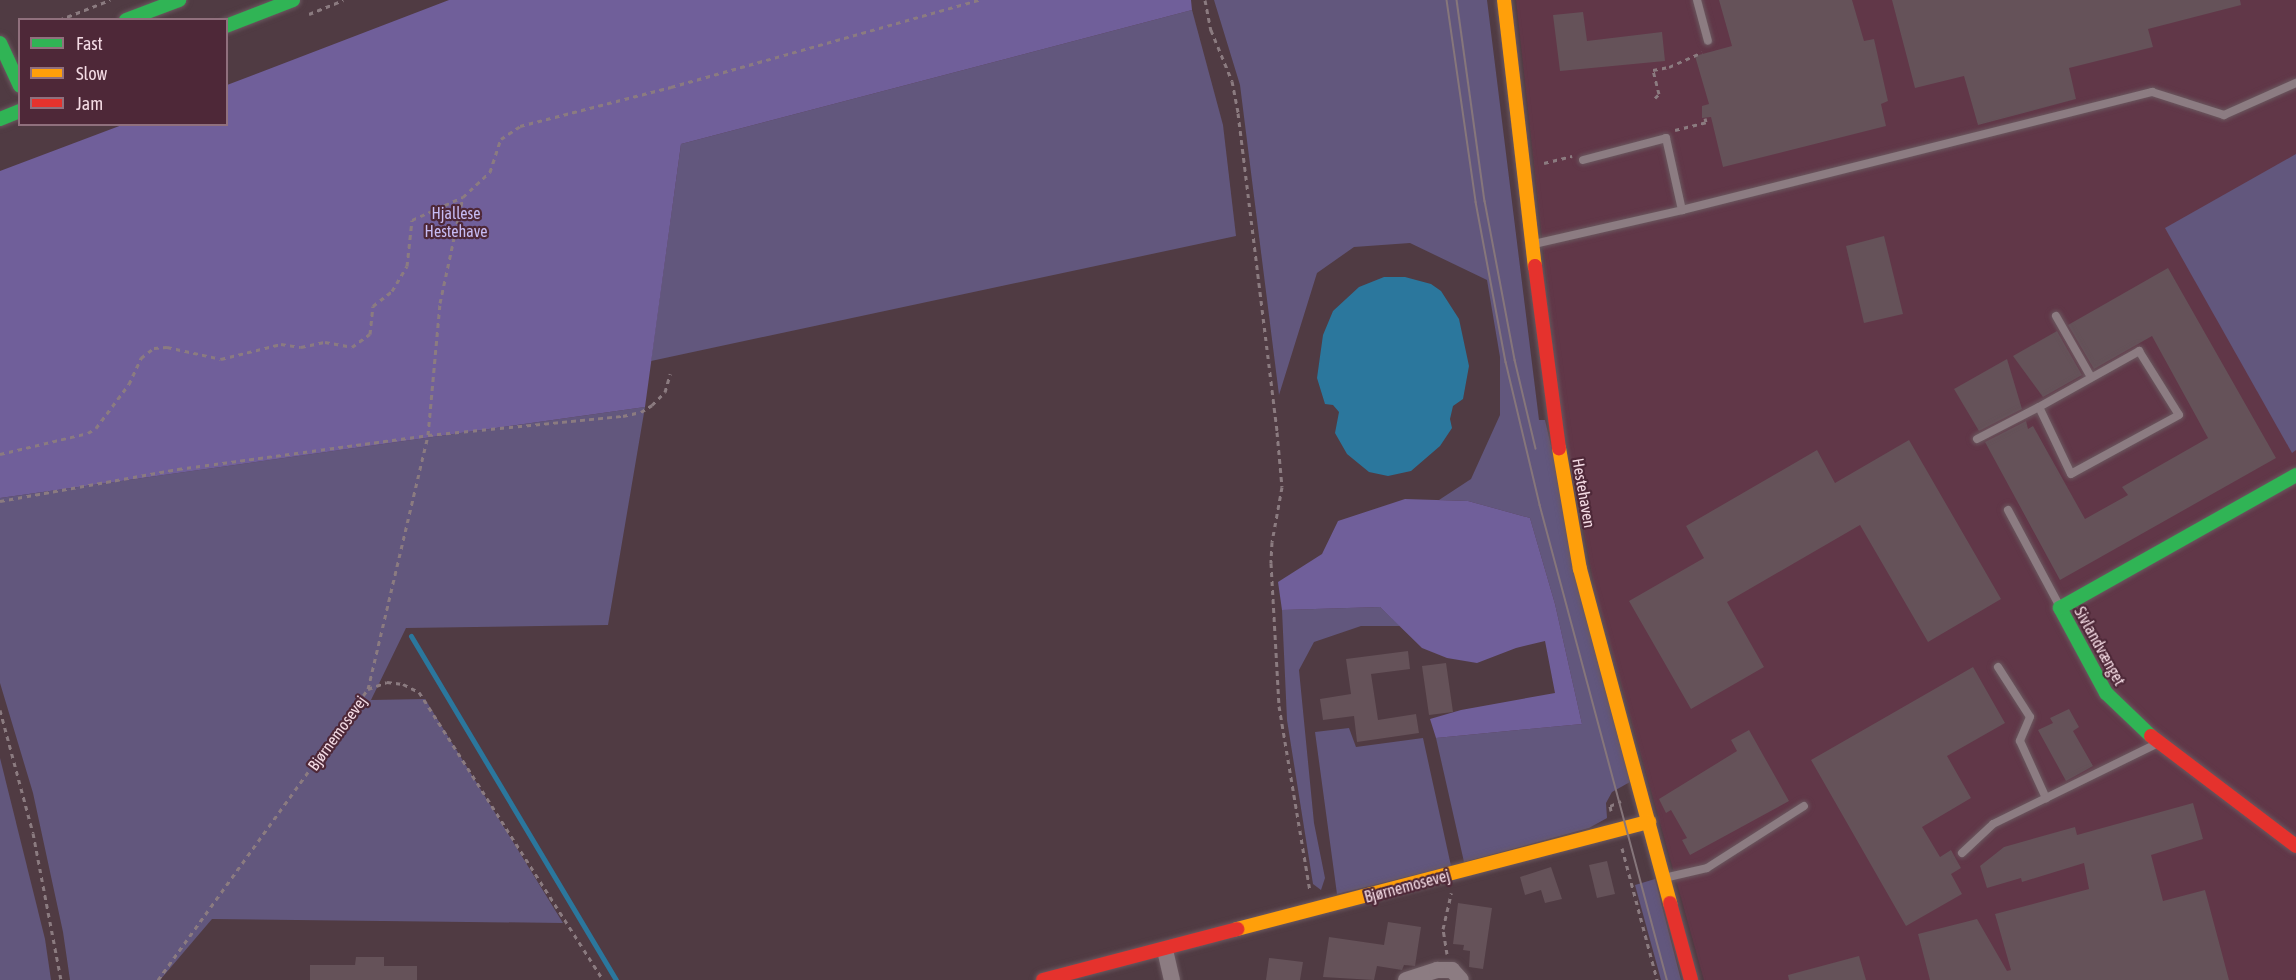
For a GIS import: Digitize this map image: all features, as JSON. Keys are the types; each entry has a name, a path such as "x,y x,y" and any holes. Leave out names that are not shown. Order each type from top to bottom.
{"street":[{"path":"131,18 179,0"},
{"path":"228,25 293,0"},
{"name":"Hestehaven","path":"1504,0 1553,415 1580,569 1691,980"},
{"path":"0,43 9,63 13,86"},
{"path":"0,119 18,112"},
{"name":"Sivlandvænget","path":"2296,475 2060,608 2106,693 2159,742 2296,846"},
{"name":"Bjørnemosevej","path":"1043,980 1649,822"},
{"path":"1165,950 1172,980"},
{"path":"1406,980 1437,970 1457,975"}],"lane":[{"path":"1697,0 1708,41"},
{"path":"1534,244 1682,210 2152,92 2224,115 2296,83"},
{"path":"1583,160 1666,138 1682,210"},
{"path":"2056,316 2091,377"},
{"path":"1977,439 2139,351 2179,415 2071,474 2039,407"},
{"path":"2008,510 2060,608"},
{"path":"1998,667 2030,717 2020,741 2046,798"},
{"path":"1962,853 1993,824 2159,742"},
{"path":"1664,879 1707,868 1804,806"}],"path":[{"path":"64,18 110,0"},
{"path":"0,454 88,433 96,428 129,384 141,358 154,348 168,347 221,359 281,344 301,347 325,342 352,347 370,334 373,306 392,291 407,266 412,220 463,197 490,172 501,139 520,126 671,87 979,0"},
{"path":"1205,0 1211,30 1228,70 1238,113 1275,409 1282,487 1272,551 1279,706 1313,911"},
{"path":"1655,98 1659,94 1653,70 1669,67 1693,55 1710,50 1708,41"},
{"path":"368,689 428,435 440,303 463,197"},
{"path":"0,501 178,469 428,435 640,412 652,405 665,392 670,374"},
{"name":"Bjørnemosevej","path":"158,980 368,689 387,682 403,684 419,692 603,980"},
{"path":"0,710 33,833 61,980"},
{"path":"1617,830 1657,980"},
{"path":"1450,875 1451,899 1443,929 1444,943 1457,975"}],"shaded area":[{"path":"1214,0 1487,0 1539,420 1545,420 1630,782 1612,792 1606,803 1607,818 1589,828 1464,862 1436,738 1582,724 1555,604 1530,518 1468,501 1439,500 1471,479 1500,415 1500,357 1487,280 1410,243 1354,247 1317,273 1279,395 1240,85"},
{"path":"1516,0 2296,0 2296,980 1704,980 1595,590 1561,410"},
{"path":"1192,10 1223,125 1236,236 651,361 681,144"},
{"path":"2296,154 2296,450 2292,453 2165,228"},
{"path":"645,407 608,625 406,628 371,700 425,699 563,923 212,919 160,980 70,980 63,932 33,793 0,683 0,498"},
{"path":"1380,607 1400,626 1361,626 1314,642 1299,670 1314,823 1325,878 1321,890 1313,884 1287,720 1282,610"},
{"path":"1349,728 1356,747 1423,738 1451,866 1337,894 1315,732"},
{"path":"0,758 45,939 51,980 0,980"},
{"path":"1655,879 1681,980 1661,980 1635,885"}],"green space":[{"name":"Hjallese Hestehave","path":"449,0 1191,0 1192,10 681,144 645,407 0,498 0,171 119,126 228,126 228,85"},
{"path":"1405,499 1468,501 1530,518 1555,604 1582,724 1436,738 1430,719 1461,710 1555,693 1545,641 1516,648 1477,663 1447,658 1422,648 1380,607 1282,610 1278,582 1322,554 1338,521"}],"water":[{"path":"1384,277 1405,277 1431,284 1441,291 1459,319 1469,366 1463,399 1453,406 1450,419 1452,428 1440,446 1411,471 1388,476 1369,472 1347,454 1335,433 1339,412 1333,405 1325,404 1317,378 1323,335 1333,311 1359,287"}],"building":[{"path":"1719,0 1852,0 1864,41 1874,39 1888,101 1881,104 1886,126 1723,167 1711,117 1702,118 1702,106 1709,104 1695,56 1732,46"},
{"path":"1892,0 2240,0 2241,5 2148,29 2153,47 2069,68 2076,99 1978,125 1964,76 1915,88"},
{"path":"1583,12 1587,41 1662,32 1665,61 1560,71 1553,15"},
{"path":"1884,236 1903,314 1864,323 1846,246"},
{"path":"2168,268 2276,458 2060,580 1985,442 2026,421 2028,429 2033,426 2085,519 2128,495 2122,487 2208,438 2152,336 2094,369 2068,325"},
{"path":"2057,331 2082,375 2043,397 2013,356"},
{"path":"2007,359 2022,409 1979,431 1954,389"},
{"path":"1909,440 2001,599 1928,642 1860,525 1727,602 1764,667 1691,709 1629,601 1704,558 1686,526 1817,450 1835,483"},
{"path":"1408,651 1410,669 1371,674 1378,720 1416,714 1419,733 1357,742 1354,716 1323,720 1320,699 1351,694 1346,659"},
{"path":"1446,663 1453,712 1429,715 1422,666"},
{"path":"1973,667 2005,723 1947,756 1971,798 1922,827 1940,857 1951,850 1961,868 1951,874 1962,894 1906,926 1811,760"},
{"path":"2069,709 2079,727 2073,731 2093,766 2066,781 2038,730 2053,723 2050,718"},
{"path":"1749,730 1789,801 1690,855 1682,840 1687,838 1671,810 1666,813 1659,799 1737,751 1731,740"},
{"path":"2193,803 2203,839 2151,855 2163,901 2205,890 2229,980 1930,980 1918,934 1977,919 2007,971 2011,970 1995,914 2089,889 2084,863 2022,882 2021,878 1987,888 1980,866 2004,847 2075,827 2077,835"},
{"path":"1607,861 1615,894 1597,898 1589,865"},
{"path":"1551,867 1562,899 1545,903 1541,890 1525,895 1520,877"},
{"path":"1458,903 1492,908 1483,969 1469,967 1470,951 1463,950 1464,945 1453,944"},
{"path":"1388,922 1421,927 1415,966 1404,965 1402,970 1377,966 1374,980 1323,977 1329,937 1384,945"},
{"path":"1859,956 1866,980 1789,980 1788,975"},
{"path":"356,957 384,957 384,966 417,966 417,980 310,980 310,965 355,965"},
{"path":"1269,958 1303,962 1300,980 1266,980"}],"waterway":[{"path":"411,636 616,980"}],"tram line":[{"path":"1447,0 1476,202 1506,362 1540,505 1667,980"},
{"path":"1457,0 1485,201 1515,360 1536,449"}],"traffic: fast":[{"path":"131,18 179,0"},
{"path":"228,25 293,0"},
{"path":"0,43 18,82"},
{"path":"0,119 18,112"},
{"path":"2151,736 2106,693 2060,608 2296,475"}],"traffic: slow":[{"path":"1504,0 1535,266"},
{"path":"1559,448 1580,569 1670,903"},
{"path":"1237,929 1649,822"}],"traffic: jam":[{"path":"1535,266 1559,448"},
{"path":"2151,736 2296,846"},
{"path":"1670,903 1691,980"},
{"path":"1043,980 1237,929"}]}
